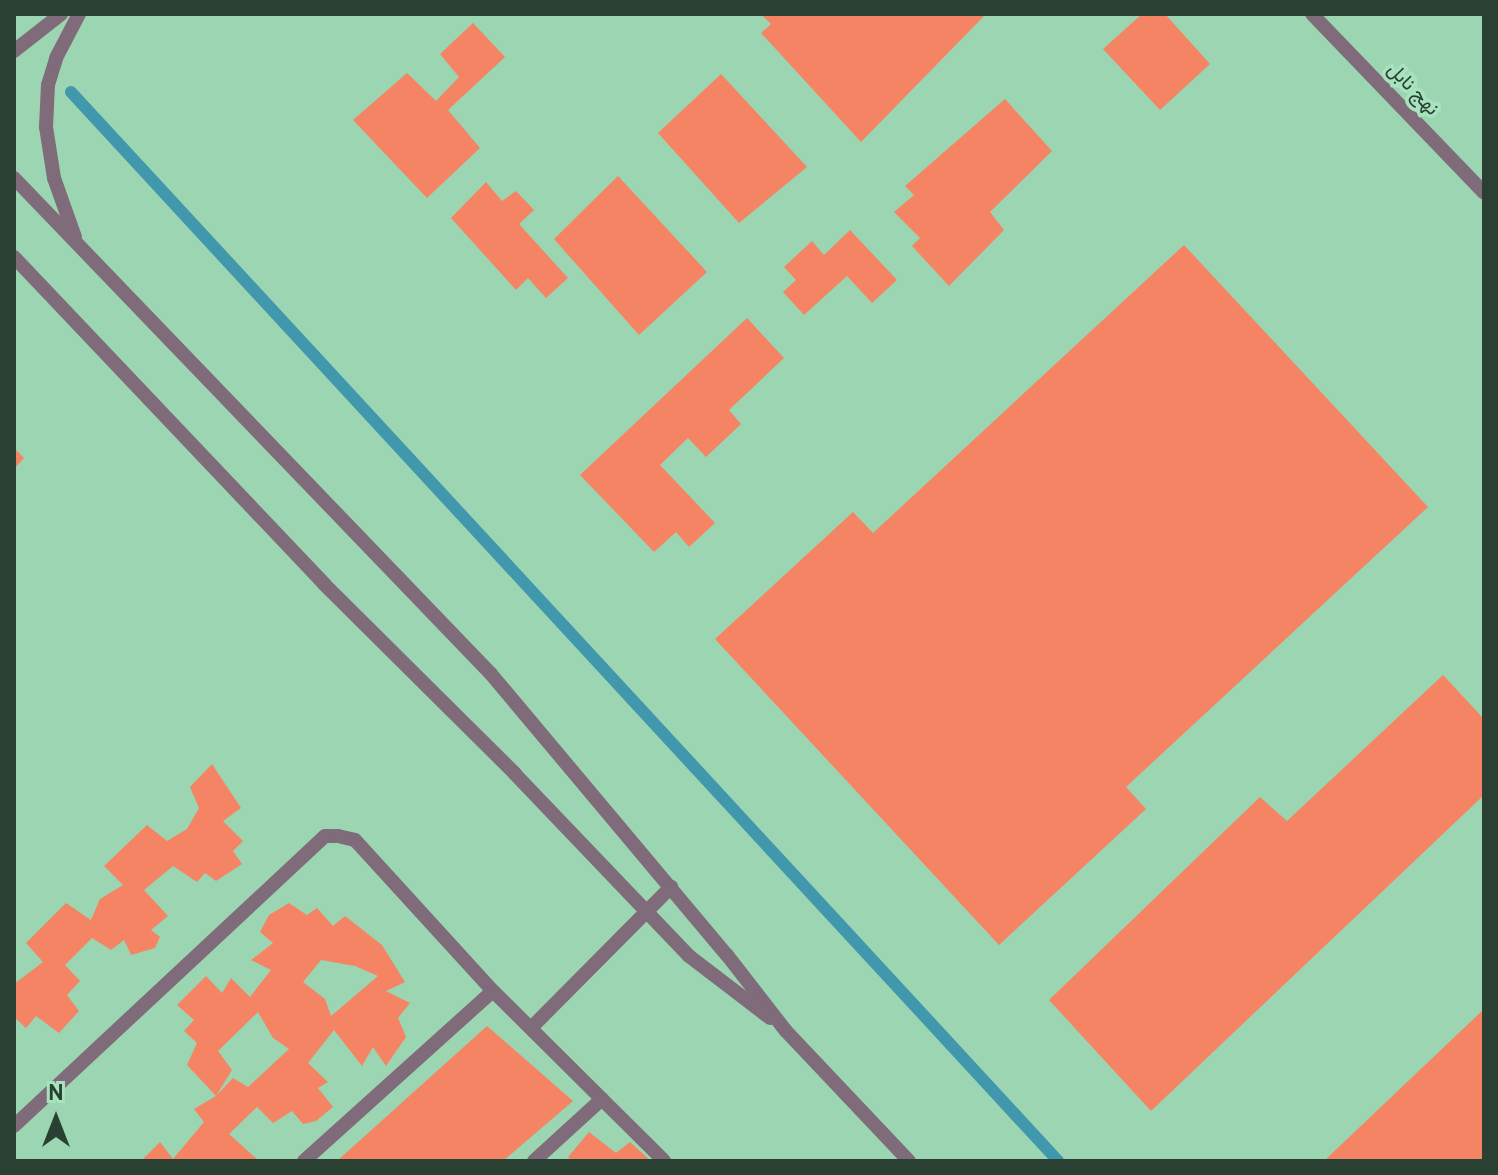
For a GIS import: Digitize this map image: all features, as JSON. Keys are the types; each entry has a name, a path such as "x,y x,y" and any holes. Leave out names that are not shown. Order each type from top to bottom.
{"street":[{"path":"14,51 61,14"},
{"path":"77,241 54,178 46,127 48,85 56,58 79,14"},
{"name":"نهج نابل","path":"1312,14 1484,193"},
{"path":"14,178 491,674 608,817 671,887 786,1031 909,1161"},
{"path":"14,257 324,584 689,956 786,1031"},
{"path":"14,1126 325,836 355,840 493,991 664,1161"},
{"path":"531,1028 671,887"},
{"path":"304,1161 493,991"},
{"path":"534,1161 602,1099"}],"building":[{"path":"761,14 986,14 861,142 761,33 771,24"},
{"path":"1142,14 1165,14 1210,64 1160,110 1103,49"},
{"path":"473,23 505,57 448,110 480,148 427,198 353,120 407,73 436,101 459,77 440,54"},
{"path":"721,74 807,167 739,223 658,133"},
{"path":"1005,99 1052,151 990,212 1004,230 949,286 912,246 920,238 894,212 914,195 905,186"},
{"path":"618,176 707,272 639,335 554,239"},
{"path":"486,182 502,201 516,191 534,210 519,224 568,278 546,298 528,278 516,290 451,218"},
{"path":"850,230 897,280 872,303 847,276 804,315 783,292 796,280 784,267 812,241 824,255"},
{"path":"1184,245 1428,507 1126,787 1146,809 999,945 715,639 853,512 873,533"},
{"path":"747,318 784,358 729,410 741,424 706,457 688,438 660,465 715,523 689,547 676,532 654,552 580,475"},
{"path":"14,448 24,458 14,469"},
{"path":"1443,675 1484,719 1484,795 1151,1111 1049,1000 1260,797 1287,821"},
{"path":"212,764 241,808 223,821 243,841 233,851 242,864 216,881 205,873 197,882 173,866 144,890 168,916 151,930 160,937 155,948 131,955 124,940 111,950 92,938 65,965 80,981 67,995 79,1011 59,1033 36,1016 26,1028 14,1017 14,984 43,962 26,943 66,903 91,920 100,899 123,885 104,866 147,825 167,841 187,829 199,808 190,787"},
{"path":"289,903 307,915 317,908 333,926 345,916 382,945 405,982 386,991 410,1003 398,1018 406,1037 386,1066 373,1047 362,1066 334,1030 308,1063 328,1082 318,1088 333,1107 316,1121 303,1124 292,1111 273,1123 257,1107 229,1134 259,1161 141,1161 160,1142 173,1159 204,1122 194,1109 216,1096 187,1065 197,1043 184,1031 194,1020 177,1005 206,976 222,993 231,978 250,997 271,970 251,960 273,943 260,932 269,915","holes":["321,960 355,966 378,976 331,1016 325,999 303,982","258,1012 273,1038 289,1049 248,1087 233,1078 216,1096 232,1070 218,1051"]},
{"path":"1484,1009 1484,1161 1324,1161"},
{"path":"487,1026 573,1101 503,1161 337,1161"},
{"path":"589,1132 616,1153 630,1142 651,1161 572,1161 568,1157"}],"waterway":[{"path":"71,92 1058,1161"}]}
